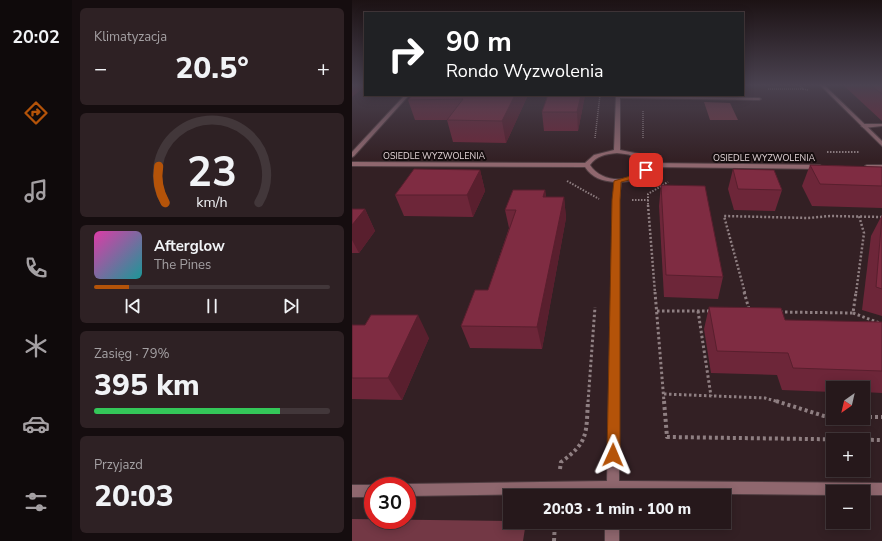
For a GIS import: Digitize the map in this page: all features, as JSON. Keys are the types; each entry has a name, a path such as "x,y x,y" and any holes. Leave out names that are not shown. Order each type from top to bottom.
{"street":[{"path":"352,155 394,109"},
{"path":"616,151 618,109"},
{"path":"847,109 882,144"},
{"path":"864,126 882,126"},
{"path":"616,151 637,155 644,159 647,165 646,170 640,176 618,181 606,180 596,176 589,171 587,166 590,160 596,155 616,151"},
{"name":"OSIEDLE WYZWOLENIA","path":"352,164 587,166"},
{"name":"OSIEDLE WYZWOLENIA","path":"647,165 829,167"},
{"path":"860,167 882,167"},
{"path":"613,489 616,200 618,181"},
{"path":"416,490 576,489"},
{"path":"731,490 882,489"},
{"path":"352,491 364,491"},
{"path":"612,529 612,541"}],"path":[{"path":"595,138 598,109"},
{"path":"643,109 643,138"},
{"path":"599,199 600,203"},
{"path":"648,200 667,437 882,440"},
{"path":"742,311 749,311 724,216 808,218 830,216 882,217"},
{"path":"853,313 864,233 860,216"},
{"path":"558,488 561,462 575,452 586,434 596,301"},
{"path":"657,311 713,311"},
{"path":"698,311 711,396"},
{"path":"773,311 853,313 882,324"},
{"path":"664,394 765,398 826,416"},
{"path":"870,417 882,417"},
{"path":"554,541 555,529"}],"shaded area":[{"path":"706,109 733,109 738,120 710,120"},
{"path":"352,519 364,519 364,529 416,529 416,520 503,521 503,529 525,529 523,541 352,541"}],"building":[{"path":"455,109 508,109 502,121 447,120"},
{"path":"543,109 578,109 577,112 542,112"},
{"path":"810,165 882,167 882,186 820,184"},
{"path":"414,169 480,170 467,195 395,195"},
{"path":"733,169 774,170 782,190 738,189"},
{"path":"661,185 705,186 723,277 666,275"},
{"path":"513,190 545,190 543,197 564,197 537,327 461,326 475,290 488,290 516,210 505,210"},
{"path":"352,209 365,209 352,225"},
{"path":"882,216 882,289 876,287"},
{"path":"709,307 781,308 785,320 882,322 882,371 793,368 788,353 717,351"},
{"path":"371,315 418,315 388,378 352,378 352,325 365,325"}],"route":[{"path":"613,455 616,200 618,181 640,176 646,170"}]}
